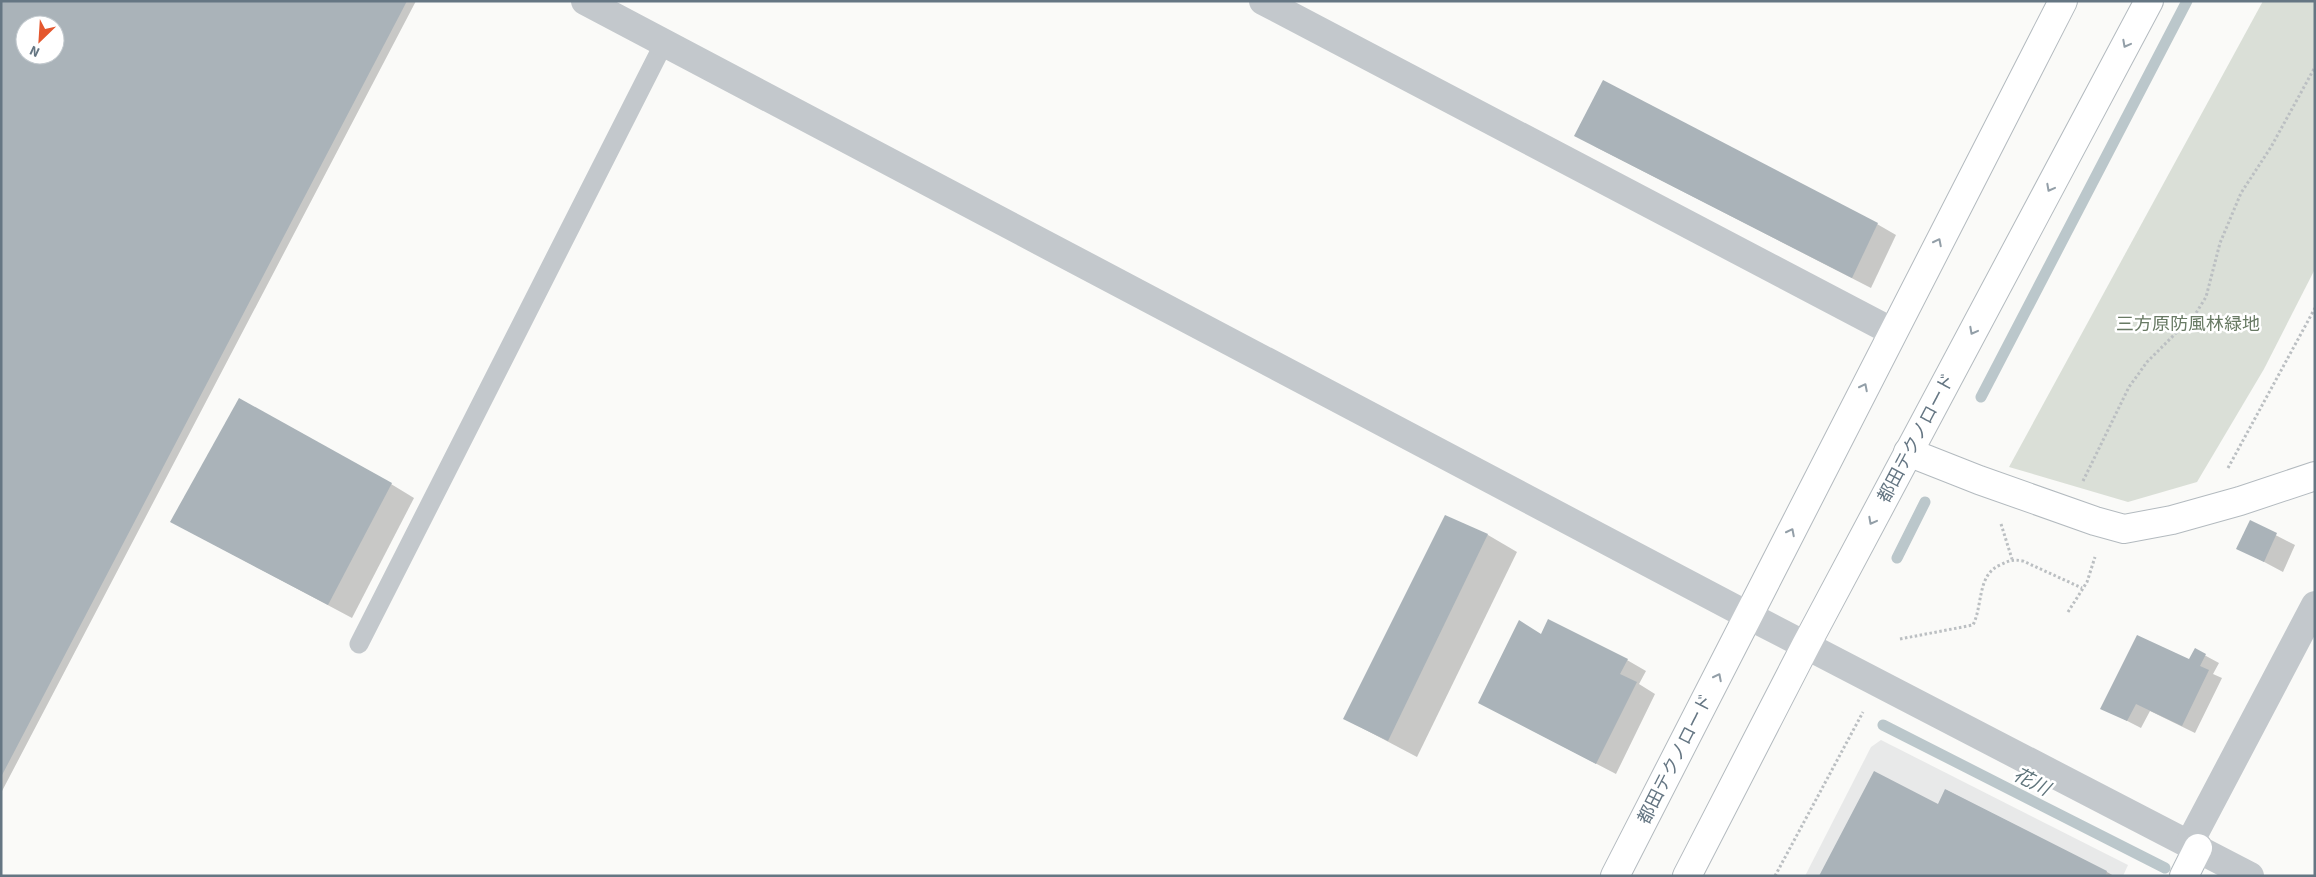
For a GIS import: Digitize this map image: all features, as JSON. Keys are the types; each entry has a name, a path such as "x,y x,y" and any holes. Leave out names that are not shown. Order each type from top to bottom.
{"street":[{"path":"585,1 1749,616 2250,876"},
{"path":"1263,1 1892,331"},
{"name":"都田テクノロード","path":"1615,876 1749,616 1892,331 2063,1"},
{"name":"都田テクノロード","path":"1688,876 1806,645 2149,1"},
{"path":"1908,452 1988,483 2095,521 2124,529 2172,520 2312,477"},
{"path":"2184,876 2194,846 2315,604"}],"lane":[{"path":"359,644 664,43"}],"path":[{"path":"2080,488 2129,387 2147,362 2196,313 2206,297 2220,243 2241,193 2271,147 2315,67"},
{"path":"2224,474 2315,308"},
{"path":"2000,524 2012,559"},
{"path":"2068,612 2087,582 2098,548"},
{"path":"1900,639 1973,625 1987,574 2012,559 2023,561 2082,588"},
{"path":"1774,876 1864,710"}],"shaded area":[{"path":"1881,740 2128,865 2123,876 1805,876 1871,747"}],"green space":[{"name":"三方原防風林緑地","path":"2263,1 2315,1 2315,269 2264,369 2197,482 2128,502 2009,467"}],"building":[{"path":"1,1 407,1 1,777"},
{"path":"1603,80 1878,223 1852,278 1574,136"},
{"path":"239,398 392,483 328,605 170,522"},
{"path":"1445,515 1488,534 1388,741 1343,719"},
{"path":"2250,520 2277,533 2264,562 2236,549"},
{"path":"1548,619 1628,659 1620,674 1637,682 1596,764 1478,703 1519,620 1541,634"},
{"path":"2137,635 2189,659 2195,648 2206,654 2200,666 2209,670 2182,726 2136,704 2127,721 2100,709"},
{"path":"1874,771 1938,804 1945,789 2107,871 2105,876 1819,876"}],"waterway":[{"path":"1981,397 2187,1"},
{"path":"1897,558 1925,502"},
{"name":"花川","path":"1883,725 2165,868"}]}
